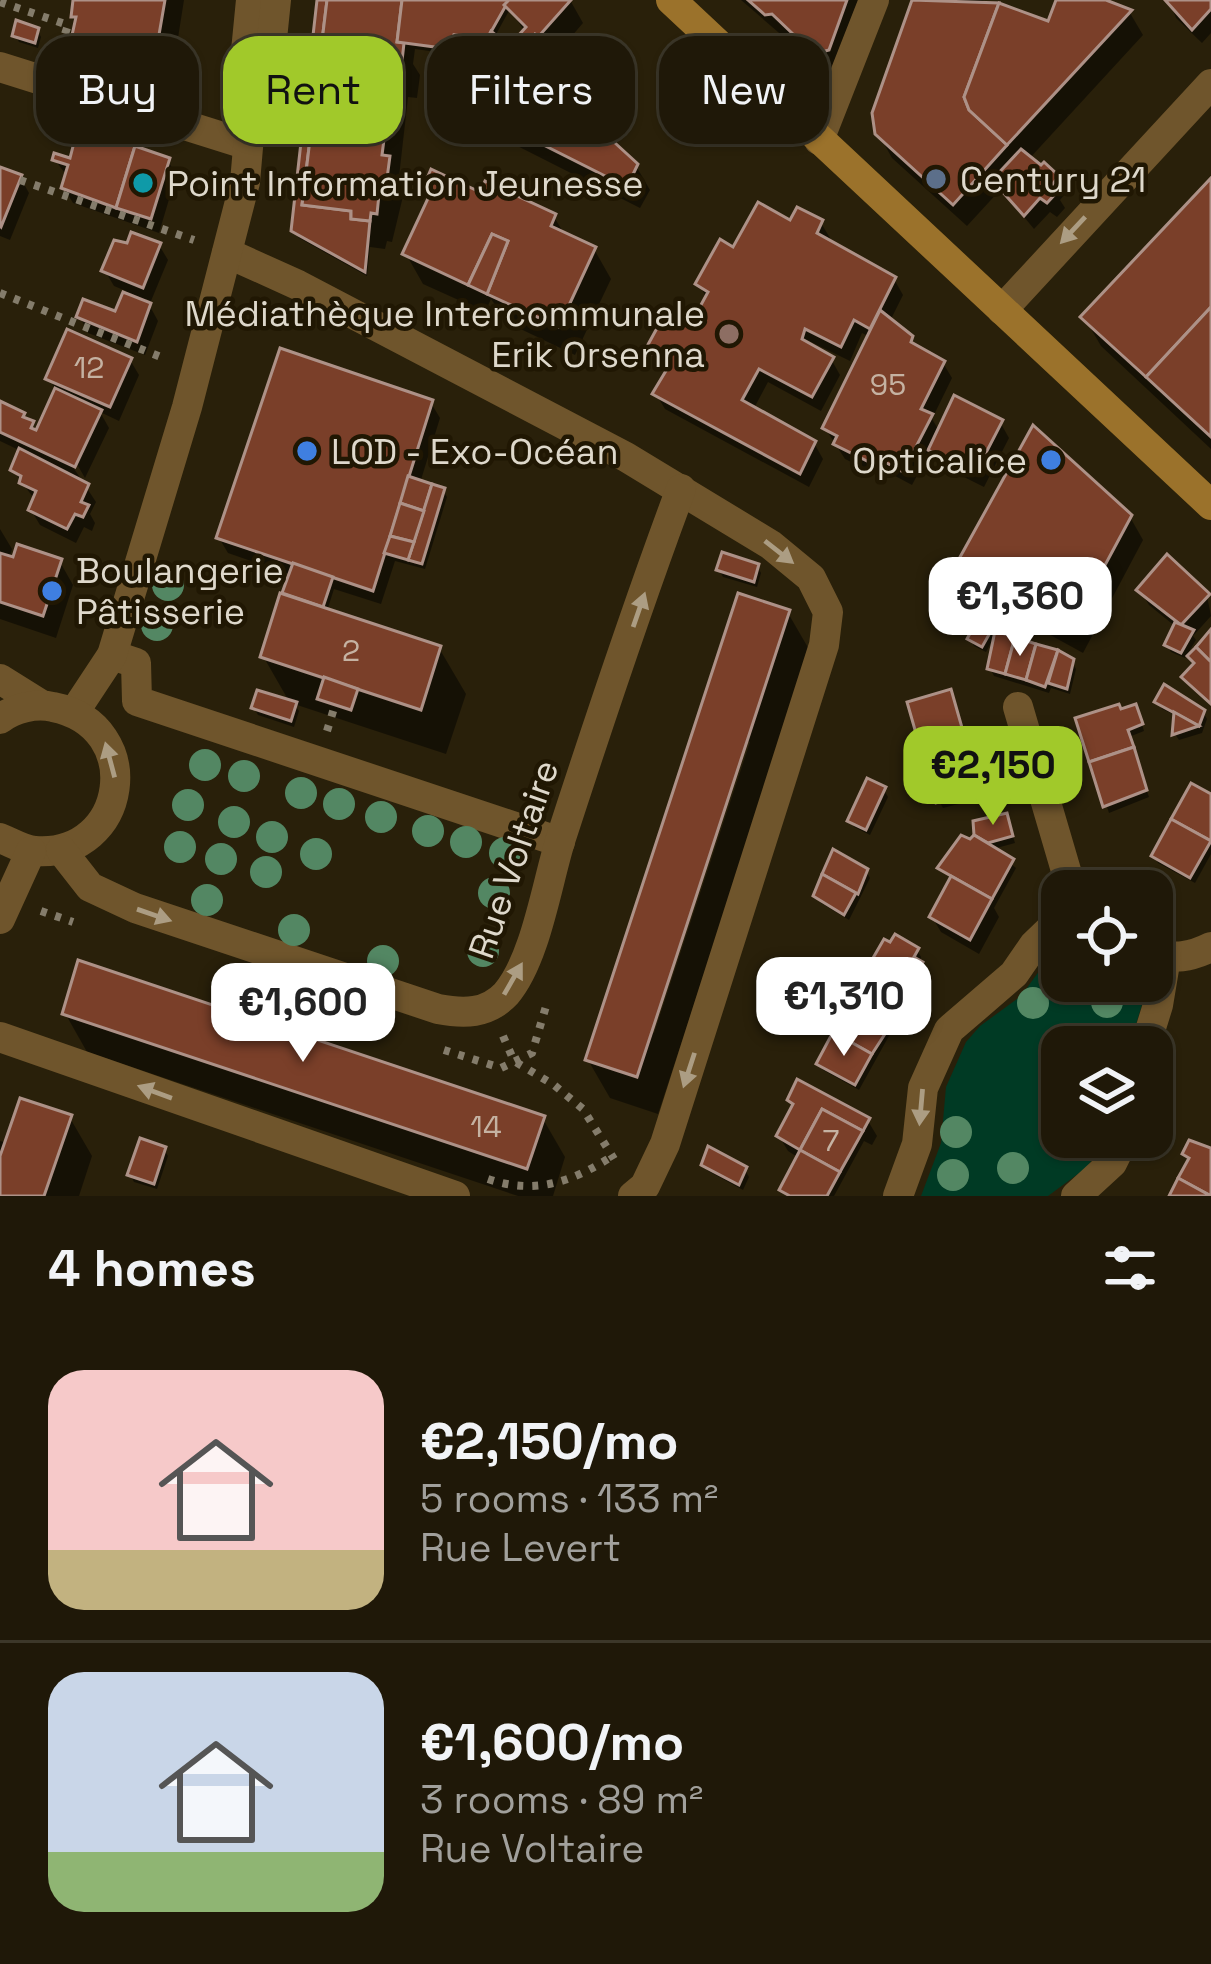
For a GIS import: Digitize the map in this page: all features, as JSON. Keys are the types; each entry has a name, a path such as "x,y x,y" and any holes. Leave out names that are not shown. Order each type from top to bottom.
{"main road":[{"path":"670,0 708,36"},
{"path":"823,144 1211,505"}],"street":[{"path":"247,36 251,0"},
{"path":"272,36 276,0"},
{"path":"829,115 874,0"},
{"path":"0,67 36,79"},
{"path":"1002,310 1211,84"},
{"path":"75,711 112,655 196,373 245,182 248,144"},
{"path":"227,253 360,318 681,489 771,544 811,578 828,612 824,645 665,1144 646,1186 623,1186"},
{"name":"Rue Voltaire","path":"46,850 90,887 135,908 438,1009 460,1013 490,1008 509,991 522,964 681,489"},
{"path":"112,655 136,662 137,700 560,842"},
{"path":"0,679 40,704 75,711 96,727 110,748 115,785 103,821 85,839 46,850 0,838"},
{"path":"0,719 40,704"},
{"path":"1018,707 1066,870"},
{"path":"0,919 46,850"},
{"path":"898,1196 917,1144 922,1088 949,1030 1014,974 1041,938"},
{"path":"1173,956 1190,957 1211,947"},
{"path":"0,1037 455,1196"},
{"path":"1076,1196 1114,1158"}],"path":[{"path":"0,2 68,25 64,36"},
{"path":"20,180 227,253"},
{"path":"0,293 196,373"},
{"path":"490,1008 514,1061 583,1109 614,1155 623,1186"}],"green space":[{"path":"1041,968 1041,1002 1143,1002 1135,1026 1041,1026 1041,1158 1093,1158 1048,1196 921,1196 941,1143 946,1087 966,1042 1021,996"}],"building":[{"path":"73,0 165,0 159,36 72,36 76,17 71,17"},
{"path":"317,0 327,0 323,36 313,36"},
{"path":"327,0 402,0 398,36 323,36"},
{"path":"402,0 509,0 489,36 427,36 427,46 403,43 403,36 398,36"},
{"path":"509,0 571,0 539,36 518,36 526,27 504,5"},
{"path":"748,0 847,0 829,50 829,36 795,36 772,14 765,15"},
{"path":"912,0 999,3 964,97 969,110 1007,145 953,205 875,134 872,113"},
{"path":"1056,0 1106,0 1132,10 1007,145 969,110 964,97 999,3 1048,21"},
{"path":"1165,0 1211,0 1211,9 1192,30"},
{"path":"16,20 39,28 35,43 12,36"},
{"path":"74,144 135,146 116,208 61,188 68,165 52,160 54,153 70,158"},
{"path":"301,144 309,144 302,205 351,211 351,219 370,221 365,272 291,231"},
{"path":"309,144 383,144 382,155 390,156 386,186 380,185 377,214 371,213 370,221 351,219 351,211 302,205"},
{"path":"542,144 616,144 638,164 627,187"},
{"name":"Point Information Jeunesse","path":"135,146 170,158 151,219 116,208"},
{"path":"1021,149 1059,176 1052,185 1058,191 1047,203 1040,198 1024,216 992,180"},
{"path":"0,167 22,175 1,227 0,226"},
{"path":"431,169 480,192 485,181 556,214 551,226 596,247 559,327 487,294 508,241 492,234 468,285 402,254 431,192 423,188"},
{"path":"1211,178 1211,307 1146,377 1080,317"},
{"name":"Médiathèque Intercommunale Erik Orsenna","path":"758,202 790,220 797,207 823,220 817,233 896,277 870,329 854,320 841,347 805,329 802,339 834,357 812,397 759,369 742,400 816,441 800,474 652,394 670,364 645,350 667,310 690,325 708,292 695,284 720,239 733,247"},
{"path":"131,232 161,243 143,288 101,271 114,240 127,243"},
{"path":"492,234 508,241 487,294 468,285"},
{"path":"123,292 151,303 137,342 76,317 83,299 115,311"},
{"path":"1211,307 1211,437 1146,377"},
{"path":"880,310 913,336 911,342 945,361 921,409 933,414 903,472 874,456 871,463 833,444 837,436 822,428"},
{"path":"67,329 132,358 110,407 45,379"},
{"path":"280,348 433,400 373,591 216,538"},
{"path":"55,388 102,410 75,467 0,432 0,401 25,413 23,417 34,421 31,428 36,430"},
{"path":"954,395 1003,420 975,474 928,450"},
{"path":"1033,425 1132,515 1069,632 954,568"},
{"path":"19,448 89,484 81,502 89,505 83,517 75,514 67,529 28,510 36,491 19,483 21,476 10,470"},
{"path":"408,476 432,484 424,511 400,503"},
{"path":"432,484 445,488 422,564 408,560"},
{"path":"400,503 424,511 414,542 390,536"},
{"path":"390,536 414,542 408,560 384,553"},
{"path":"17,544 62,559 43,616 0,602 0,553 13,557"},
{"path":"722,552 759,564 754,582 716,570"},
{"path":"1167,554 1210,594 1181,625 1136,590"},
{"path":"293,563 333,577 323,607 282,593"},
{"path":"280,593 441,646 421,710 260,657"},
{"path":"738,593 790,610 637,1077 585,1060"},
{"path":"983,609 999,617 982,647 967,639"},
{"path":"1175,622 1194,630 1181,653 1164,645"},
{"path":"1211,629 1211,662 1196,647"},
{"path":"995,631 1015,637 1005,674 987,669"},
{"path":"1015,637 1036,644 1026,680 1005,674"},
{"path":"1036,644 1058,650 1045,687 1026,680"},
{"path":"1196,647 1211,662 1211,704 1181,677 1194,663 1187,656"},
{"path":"1058,650 1074,659 1067,689 1048,683"},
{"path":"324,677 358,689 351,710 317,699"},
{"path":"1164,684 1205,710 1199,726 1154,702"},
{"path":"951,689 980,791 936,803 907,702"},
{"path":"257,690 297,702 291,721 251,708"},
{"path":"1119,704 1121,709 1136,704 1143,724 1128,730 1134,747 1089,762 1075,718"},
{"path":"1174,712 1199,726 1172,735"},
{"path":"1134,747 1147,790 1103,807 1089,762"},
{"path":"867,778 886,787 866,830 847,821"},
{"path":"1191,783 1211,794 1211,841 1171,819"},
{"path":"1007,813 1013,836 988,843 974,835 973,821"},
{"path":"1171,819 1211,841 1190,878 1151,856"},
{"path":"961,835 970,839 974,835 1014,859 992,899 937,868"},
{"path":"833,849 868,869 858,894 822,874"},
{"path":"822,874 856,893 844,915 813,896"},
{"path":"951,876 992,899 970,940 929,917"},
{"path":"895,934 919,948 914,957 923,962 908,991 866,970 884,939 890,942"},
{"path":"78,960 545,1116 527,1169 62,1014"},
{"path":"866,970 908,991 892,1023 850,1001"},
{"path":"850,1001 892,1023 872,1054 833,1032"},
{"path":"833,1032 872,1054 855,1085 816,1064"},
{"path":"797,1079 870,1118 863,1131 822,1109 800,1150 776,1136 793,1104 787,1100"},
{"path":"20,1098 72,1115 44,1196 0,1196 0,1156"},
{"path":"822,1109 863,1131 840,1172 800,1150"},
{"path":"140,1138 166,1147 154,1184 127,1175"},
{"path":"1189,1140 1211,1148 1211,1196 1178,1178 1189,1158 1182,1154"},
{"path":"708,1146 747,1167 739,1185 701,1165"},
{"path":"800,1150 840,1172 827,1196 790,1196 779,1190"},
{"path":"1178,1178 1211,1196 1169,1196"}],"place":[{"name":"Century 21","path":"936,179"},
{"name":"Point Information Jeunesse","path":"143,183"},
{"name":"Médiathèque Intercommunale Erik Orsenna","path":"729,334"},
{"name":"LOD - Exo-Océan","path":"307,451"},
{"name":"Opticalice","path":"1051,460"},
{"name":"Boulangerie Pâtisserie","path":"52,591"}]}
